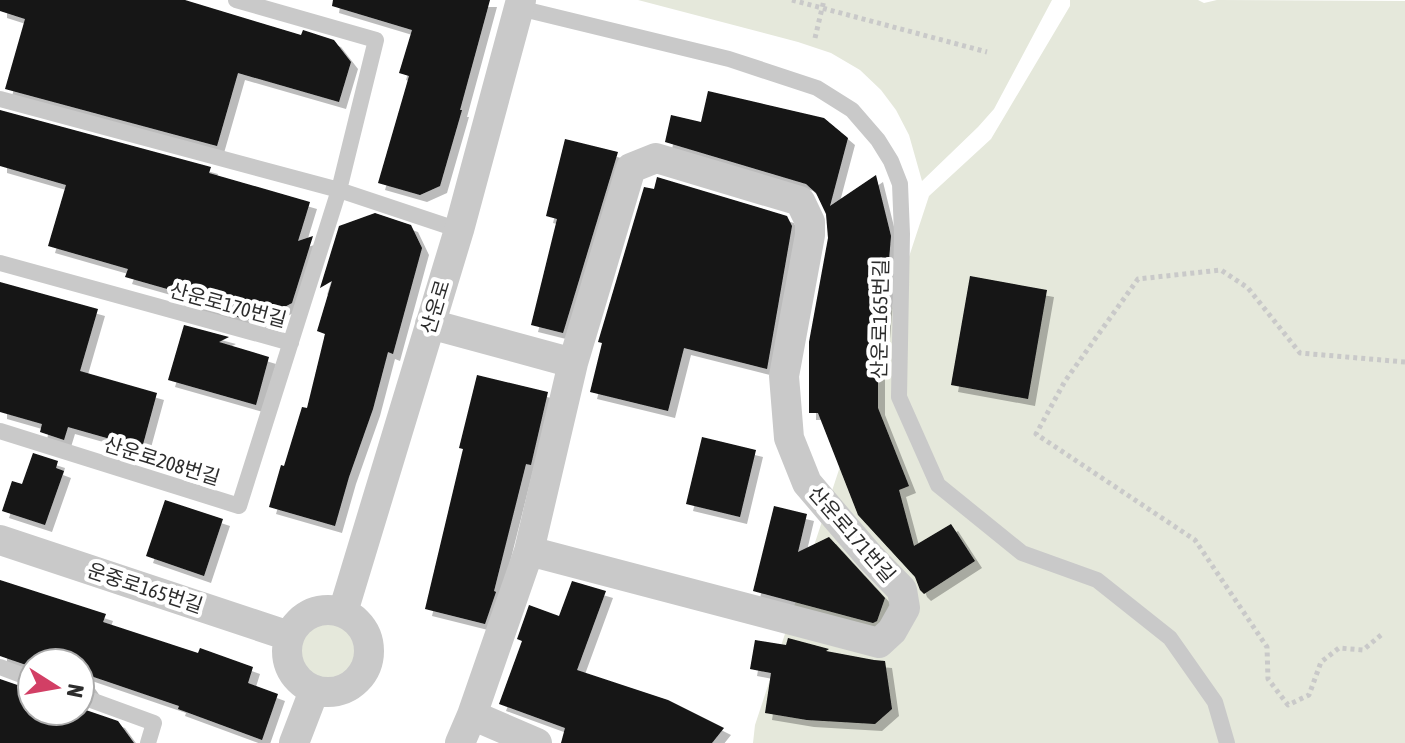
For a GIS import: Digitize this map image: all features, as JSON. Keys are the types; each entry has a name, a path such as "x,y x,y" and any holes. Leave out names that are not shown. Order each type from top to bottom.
{"street":[{"name":"산운로","path":"343,612 459,230 520,4"},
{"name":"산운로171번길","path":"460,743 529,551 573,363 631,168 656,158 800,201 810,222 810,235 784,376 789,438 807,483 902,590 905,608 892,631 879,643 529,551"},
{"path":"430,324 573,363"},
{"name":"운중로165번길","path":"0,540 289,636"},
{"path":"330,609 343,612 363,628 370,653 367,666 352,686 327,693 314,691 294,674 288,662 289,636 305,616 330,609"},
{"path":"294,743 314,691"},
{"path":"472,715 537,743"}],"lane":[{"name":"산운로170번길","path":"0,263 291,343 339,190 376,40 236,0"},
{"name":"산운로165번길","path":"520,4 729,59 817,88 852,110 878,140 900,184 899,397 938,485 1022,553 1097,580 1170,638 1215,702 1227,743"},
{"path":"0,99 339,190 459,230"},
{"name":"산운로208번길","path":"0,431 239,506 291,343"},
{"path":"96,702 154,723 148,743"}],"path":[{"path":"792,0 987,52"},
{"path":"815,38 824,0"},
{"path":"1381,635 1363,650 1339,648 1321,662 1309,695 1288,705 1268,679 1267,647 1195,540 1036,434 1065,381 1138,279 1221,270 1248,288 1300,353 1405,362"}],"shaded area":[{"path":"638,0 1052,0 994,109 922,181 909,135 896,110 860,70 831,53 798,42"},
{"path":"1070,0 1198,0 1204,3 1217,0 1405,1 1405,743 753,743 755,725 929,196 991,139 1070,6"},
{"path":"328,624 347,632 355,651 347,670 328,678 309,670 301,651 309,632"}],"building":[{"path":"0,0 185,0 301,35 303,30 334,40 351,62 339,102 238,73 217,146 5,89 25,19 0,11"},
{"path":"333,0 490,0 440,186 420,195 378,183 409,76 399,73 412,30 332,6"},
{"path":"708,91 824,118 848,138 830,206 876,175 891,236 883,332 878,332 878,408 909,486 899,490 914,546 951,524 975,561 924,594 915,577 858,515 818,413 809,413 809,342 828,238 826,214 816,193 806,184 665,142 671,115 701,122"},
{"path":"0,110 211,167 209,173 310,202 298,241 313,236 292,303 256,322 190,304 192,296 125,277 128,269 48,246 66,185 0,166"},
{"path":"565,139 618,152 563,333 531,325 557,219 546,216"},
{"path":"657,177 787,216 792,226 767,369 684,348 668,411 590,392 602,343 598,342 644,187 654,189"},
{"path":"375,213 411,225 422,248 393,354 388,352 335,526 269,507 302,407 307,408 325,334 317,331 332,281 320,288 339,226"},
{"path":"970,276 1047,290 1028,399 951,385"},
{"path":"0,282 98,309 80,371 157,393 142,448 68,427 64,440 40,432 42,424 0,412"},
{"path":"184,325 229,337 219,342 269,357 256,405 168,380"},
{"path":"477,375 548,392 531,465 526,464 496,592 485,624 425,609"},
{"path":"702,437 756,450 740,517 686,504"},
{"path":"33,453 58,461 56,468 64,471 45,525 2,511 12,481 22,484"},
{"path":"165,500 223,519 204,576 146,556"},
{"path":"774,506 807,514 798,552 829,537 885,598 877,621 873,623 753,591"},
{"path":"0,580 106,614 103,622 198,653 200,648 253,667 248,683 278,694 262,740 178,709 179,706 96,678 96,647 16,647 16,662 0,656"},
{"path":"572,581 606,591 577,670 668,700 724,728 712,743 561,743 565,728 499,704 522,641 517,639 529,605 559,616"},
{"path":"788,638 829,649 826,651 885,661 892,709 875,724 807,720 765,713 771,673 750,669 755,640 786,645"},
{"path":"0,679 16,684 16,727 96,727 96,713 118,721 134,743 0,743"}]}
